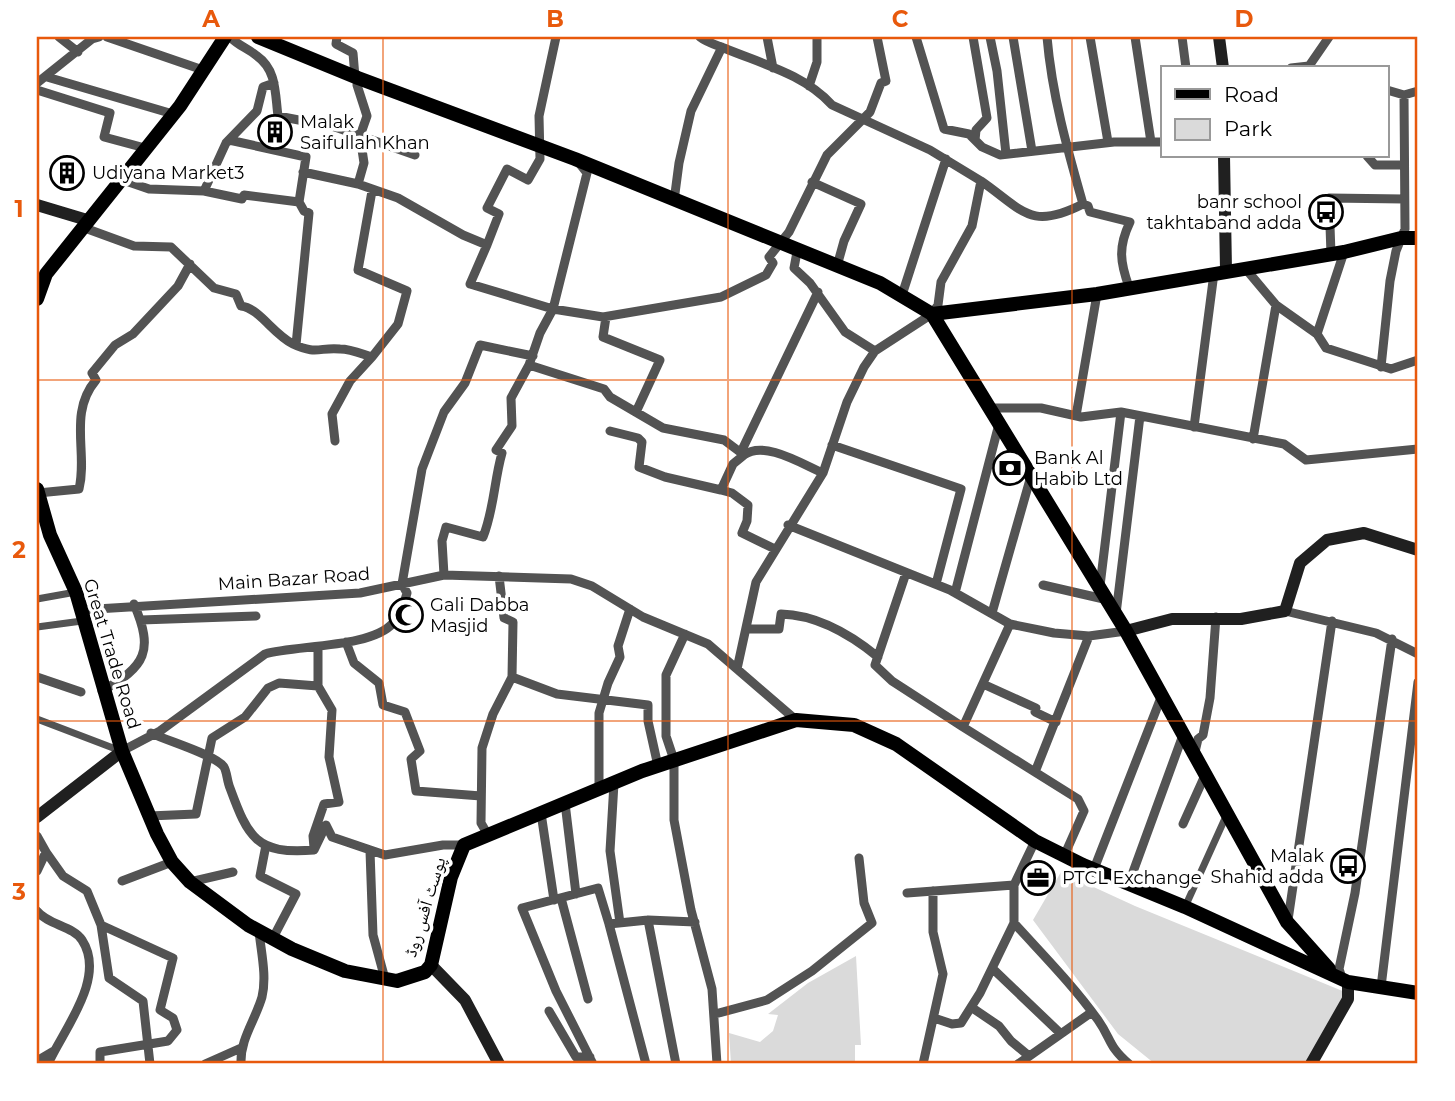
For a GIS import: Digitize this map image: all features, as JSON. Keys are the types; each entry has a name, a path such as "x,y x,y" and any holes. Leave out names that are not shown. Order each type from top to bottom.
{"main road":[{"path":"37,299 40,280 173,114 228,37"},
{"path":"258,37 357,78 575,159 674,202 837,266 902,295 932,314 1126,631 1228,811 1287,922 1321,963 1345,980 1348,999 1311,1064"},
{"path":"1219,37 1223,66"},
{"path":"1220,271 1224,158"},
{"path":"37,205 85,223"},
{"path":"932,314 1097,294 1337,253 1401,238 1418,238"},
{"name":"Great Trade Road","path":"37,491 50,536 76,592 102,691 122,751 172,862"},
{"path":"1126,631 1172,619 1241,619 1285,611 1300,563 1327,540 1364,533 1418,551"},
{"path":"464,845 658,766 796,720 854,725 896,744 1035,841 1345,980 1418,993"},
{"path":"37,817 122,751"},
{"name":"پوسٹ آفس روڈ","path":"172,862 190,882 266,934 345,971 397,981 425,972 431,965 451,877 464,845"},
{"path":"431,965 465,1000 496,1063"}],"street":[{"path":"59,37 78,52"},
{"path":"37,83 92,38 99,37"},
{"path":"107,37 203,70"},
{"path":"228,37 240,48 265,62 274,83 278,116 335,127 415,155"},
{"path":"337,37 336,44 353,52 357,85 367,116 360,136 364,163 358,184"},
{"path":"556,37 539,116 540,159 528,180 507,169 487,208 499,214 471,284 554,309 606,317 721,298 766,275 774,263 769,257 789,232 827,155 860,118 870,111 881,83 886,81 877,37"},
{"path":"700,37 788,72 832,105 946,159 1015,207 1034,216 1051,218 1083,204"},
{"path":"767,37 773,68"},
{"path":"809,86 817,62 817,37"},
{"path":"916,37 944,129 969,134 982,147 1006,154 1108,142 1161,142"},
{"path":"973,37 987,118 976,130 975,140"},
{"path":"990,37 1006,154"},
{"path":"1013,37 1032,151"},
{"path":"1047,37 1051,83 1065,147 1083,204 1088,206 1090,212 1130,222 1120,247 1121,264 1129,287"},
{"path":"1090,37 1108,142"},
{"path":"1135,37 1151,142"},
{"path":"1182,37 1186,66"},
{"path":"1309,66 1329,37"},
{"path":"674,202 691,111 722,47"},
{"path":"47,77 173,114"},
{"path":"204,191 229,140 257,111 263,87 274,83"},
{"path":"37,90 110,113 104,136 145,148"},
{"path":"1388,90 1404,94 1418,91"},
{"path":"1381,367 1390,281 1405,229 1404,94"},
{"path":"229,140 306,157 299,202 304,212 309,213 296,345"},
{"path":"1369,158 1375,165 1403,164"},
{"path":"444,575 442,541 446,527 483,537 492,510 494,478 502,453 496,450 512,426 511,398 531,361 540,333 554,309 587,173 575,159"},
{"path":"902,295 946,159"},
{"path":"303,172 358,184 398,198 486,245"},
{"path":"120,179 149,189 204,191 242,199 244,194 299,202"},
{"path":"737,668 756,582 788,525 823,473 847,402 864,367 875,351 932,314 938,305 941,282 972,226 981,181"},
{"path":"812,183 861,204 844,241 837,266"},
{"path":"335,441 332,414 350,381 398,324 407,290 358,270 372,191"},
{"path":"1317,334 1337,253 1329,198 1404,199"},
{"path":"85,223 134,246 172,247 214,288 236,294 241,306 251,307 275,334 296,345 317,352 337,348 372,357"},
{"path":"797,252 794,268 818,292 845,332 875,351"},
{"path":"37,491 79,489 79,434 85,393 96,380 92,373 115,345 134,334 178,286 190,264"},
{"path":"1245,267 1276,305 1317,334 1326,348 1391,369 1418,360"},
{"path":"1194,427 1220,271"},
{"path":"721,490 733,464 743,454 818,292"},
{"path":"1076,416 1097,294"},
{"path":"1253,439 1276,305"},
{"path":"606,317 603,337 660,360 636,412"},
{"path":"37,719 122,751 151,733 160,731 265,654 283,649 318,648 346,642 391,626 402,611 407,593 402,584 422,469 444,412 465,383 480,345 604,389 610,397 663,428 724,440 743,454"},
{"path":"991,408 1041,408 1076,416 1121,412 1284,444 1306,460 1418,449"},
{"path":"1043,584 1104,594 1121,412"},
{"path":"1116,614 1140,416"},
{"path":"955,593 1000,423"},
{"path":"610,431 638,438 642,442 639,467 665,477 732,493 748,505 747,521 742,533 775,549"},
{"path":"832,445 961,489 936,584"},
{"path":"743,454 752,450 766,450 823,473"},
{"path":"992,613 1031,474"},
{"path":"788,525 936,584 1010,624 1054,633 1090,636 1126,631"},
{"path":"906,573 875,665 892,681 1078,799 1084,811 1065,854"},
{"name":"Main Bazar Road","path":"81,616 134,604 333,595 444,575 571,579 592,586 630,609 708,644 796,720"},
{"path":"488,835 481,823 485,738 492,714 512,677 513,622 503,618 499,576"},
{"path":"37,599 76,592"},
{"path":"102,691 139,664 147,646 134,604"},
{"path":"599,789 598,739 603,700 620,657 618,646 630,609"},
{"path":"1285,611 1332,621 1392,639 1418,653"},
{"path":"746,629 779,629 781,614 799,614 855,639 878,657"},
{"path":"37,627 81,616"},
{"path":"141,620 256,616"},
{"path":"1195,752 1198,738 1203,735 1210,698 1216,617"},
{"path":"1287,922 1332,621"},
{"path":"963,727 1010,624"},
{"path":"685,634 666,676 666,736 674,760 674,820 712,989 717,1064"},
{"path":"1035,772 1090,636"},
{"path":"1345,980 1339,969 1355,893 1392,639"},
{"path":"346,642 354,663 379,683 383,705 405,712 413,726 420,751 411,759 416,791 481,796"},
{"path":"314,850 313,836 324,804 339,802 329,757 332,710 318,686 318,648"},
{"path":"37,677 81,692"},
{"path":"512,677 557,694 648,705 648,721 658,766"},
{"path":"1381,987 1418,682"},
{"path":"149,816 196,814 212,738 246,717 268,688 279,683 318,686"},
{"path":"983,684 1036,708 1035,712 1056,722"},
{"path":"1094,869 1162,695"},
{"path":"151,733 183,748 207,754 225,768 246,831 266,845 296,852 314,850"},
{"path":"1129,883 1184,733"},
{"path":"1183,824 1206,772"},
{"path":"614,783 610,851 620,923"},
{"path":"565,803 576,894"},
{"path":"1185,907 1228,811"},
{"path":"541,813 557,899 589,999"},
{"path":"314,850 326,825 332,837 385,855 443,845 464,845"},
{"path":"37,836 64,876 87,891 101,925 109,978 143,1001 150,1064"},
{"path":"934,1017 952,1024 961,1023 971,1007 1014,923 1014,885 1035,841"},
{"path":"241,1064 241,1048 262,995 266,934 296,894 260,876 266,845"},
{"path":"370,851 373,935 385,979"},
{"path":"37,871 46,852"},
{"path":"715,1014 767,1000 812,971 872,923 864,903 859,858"},
{"path":"122,881 172,862"},
{"path":"190,882 233,872"},
{"path":"907,893 1014,885"},
{"path":"592,1060 555,991 522,908 598,888 646,1064"},
{"path":"923,1064 943,974 933,932 933,891"},
{"path":"37,911 41,917 81,938 90,960 81,1005 48,1064"},
{"path":"609,924 648,920 695,922"},
{"path":"648,920 676,1064"},
{"path":"1014,923 1092,1012 1112,1049 1129,1064"},
{"path":"100,1064 100,1052 148,1042 168,1041 177,1030 173,1018 160,1010 173,958 101,925"},
{"path":"992,968 1060,1033"},
{"path":"971,1007 999,1026 1011,1041 1029,1056"},
{"path":"549,1011 576,1057 592,1060"},
{"path":"1018,1064 1092,1012"},
{"path":"205,1064 241,1048"},
{"path":"37,1061 54,1051"}],"green space":[{"path":"1061,872 1135,906 1345,992 1307,1064 1155,1064 1118,1034 1033,920"},
{"path":"856,956 861,1045 855,1045 855,1064 731,1064 729,1033 760,1042 773,1031 778,1015 768,1014 808,983"}],"place":[{"name":"Malak Saifullah Khan","path":"275,132"},
{"name":"Udiyana Market3","path":"67,173"},
{"name":"banr school takhtaband adda","path":"1326,212"},
{"name":"Bank Al Habib Ltd","path":"1010,468"},
{"name":"Gali Dabba Masjid","path":"406,615"},
{"name":"Malak Shahid adda","path":"1348,866"},
{"name":"PTCL Exchange","path":"1038,878"}]}
